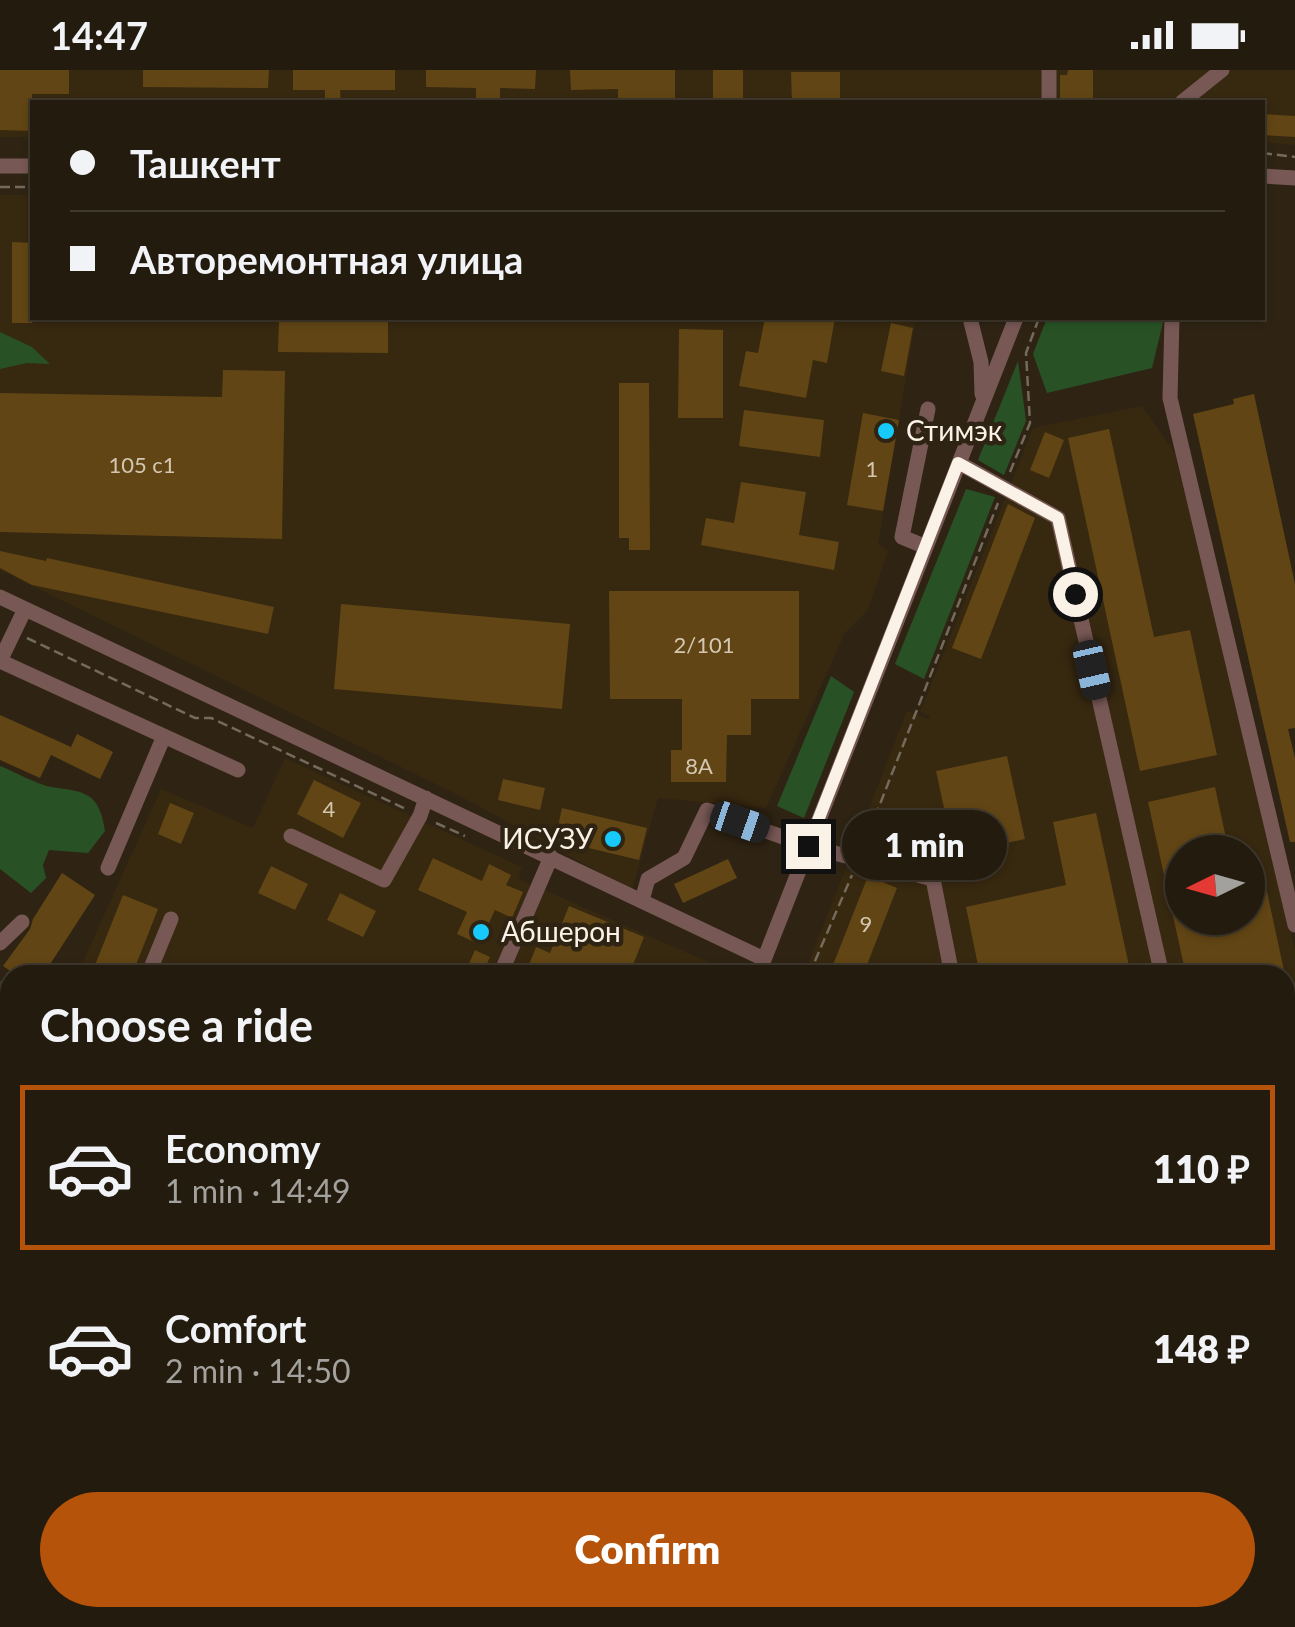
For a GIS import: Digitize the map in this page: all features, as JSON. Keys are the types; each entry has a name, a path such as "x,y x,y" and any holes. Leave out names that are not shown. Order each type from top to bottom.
{"street":[{"path":"1048,100 1049,70"},
{"path":"1184,100 1222,70"},
{"path":"0,166 30,166"},
{"path":"1265,176 1295,178"},
{"path":"970,320 980,362 982,403"},
{"path":"762,965 1015,320"},
{"path":"1172,320 1170,398 1295,925"},
{"path":"926,548 902,536 928,409"},
{"path":"958,463 1058,518 1160,965"},
{"path":"910,499 940,511"},
{"path":"0,597 642,900 757,965"},
{"path":"25,609 0,661 238,770"},
{"path":"108,868 164,736"},
{"path":"291,836 384,880 426,798"},
{"path":"642,900 648,879 684,858 706,810 808,846 933,879 950,965"},
{"path":"504,965 551,857"},
{"path":"152,965 172,919"},
{"path":"0,943 22,922"},
{"path":"102,1627 111,1627"}],"path":[{"path":"1265,153 1295,157"},
{"path":"0,187 30,188"},
{"path":"813,965 1030,423 1026,353 1039,320"},
{"path":"14,632 195,718 211,718 474,839"}],"shaded area":[{"path":"0,70 1295,70 1295,145 1265,142 1265,100 30,100 30,137 0,137"},
{"path":"0,195 30,195 30,320 916,320 878,544 888,551 868,610 845,633 766,808 658,798 632,890 458,795 0,570"},
{"path":"1142,406 1175,453 1295,950 1295,965 808,965 907,711 929,719 920,712 1033,428"},
{"path":"285,758 522,867 519,879 715,965 82,965 161,789 253,828"}],"green space":[{"path":"1046,320 1164,320 1152,368 1047,393 1033,354"},
{"path":"0,332 32,347 50,364 27,363 0,369"},
{"path":"1018,361 1026,421 1004,475 978,460"},
{"path":"966,489 995,497 924,679 895,664"},
{"path":"831,676 854,692 804,818 777,806"},
{"path":"0,766 45,785 89,796 102,818 105,831 88,853 49,850 43,865 46,878 31,893 0,869"}],"building":[{"path":"0,70 69,70 69,94 32,94 30,131 0,130"},
{"path":"143,70 269,70 268,88 143,87"},
{"path":"293,70 395,70 395,90 340,90 341,100 325,100 325,90 293,90"},
{"path":"426,70 536,70 535,89 500,88 500,100 476,100 476,88 426,87"},
{"path":"570,70 675,70 675,100 618,100 618,89 571,90"},
{"path":"713,70 743,70 743,100 713,100"},
{"path":"1068,70 1093,70 1093,100 1060,100 1060,75 1067,75"},
{"path":"791,72 840,72 840,100 792,100"},
{"path":"1265,114 1295,116 1295,137 1265,135"},
{"path":"12,242 30,243 32,323 12,323"},
{"path":"279,320 388,320 388,353 278,352"},
{"path":"765,320 835,320 827,363 813,360 806,398 739,386 746,351 758,353"},
{"path":"891,323 913,328 904,376 881,371"},
{"path":"679,329 723,330 723,418 678,418"},
{"path":"223,370 285,371 282,539 0,532 0,393 222,397"},
{"path":"619,383 649,383 650,550 629,550 629,538 619,538"},
{"path":"1254,394 1295,584 1295,728 1288,729 1295,758 1295,842 1290,842 1193,414 1234,404 1233,399"},
{"path":"744,410 824,420 820,457 739,446"},
{"path":"863,413 899,420 883,511 847,505"},
{"path":"1109,429 1154,637 1190,630 1217,755 1140,771 1068,438"},
{"path":"1045,432 1064,440 1049,478 1030,470"},
{"path":"741,482 806,492 799,535 839,542 834,570 701,545 706,518 734,523"},
{"path":"1008,504 1035,518 981,659 952,648"},
{"path":"0,551 274,607 268,634 32,585 0,568"},
{"path":"609,591 799,591 799,699 751,699 751,735 727,735 726,782 671,782 671,750 682,750 682,699 610,699"},
{"path":"341,604 570,624 562,709 334,689"},
{"path":"0,715 71,747 77,734 113,752 100,779 51,755 40,778 0,760"},
{"path":"1007,756 1025,839 954,854 936,771"},
{"path":"503,779 545,788 540,810 498,800"},
{"path":"314,780 361,803 343,838 297,814"},
{"path":"1215,787 1225,835 1165,835 1165,879 1148,802"},
{"path":"170,803 194,813 181,844 158,834"},
{"path":"562,808 647,828 639,860 555,840"},
{"path":"1096,813 1129,965 978,965 966,907 1066,885 1053,822"},
{"path":"433,858 482,881 489,864 511,875 506,885 523,892 512,918 495,910 479,944 457,934 467,912 418,890"},
{"path":"728,859 737,878 683,903 674,884"},
{"path":"271,866 308,884 295,910 258,893"},
{"path":"62,873 95,895 50,965 4,965"},
{"path":"868,876 897,888 867,965 833,965"},
{"path":"1265,883 1283,965 1184,965 1177,935 1265,935"},
{"path":"340,893 376,911 363,937 327,920"},
{"path":"123,895 158,909 136,965 95,965"},
{"path":"569,906 644,937 633,965 529,965 536,947 550,953"},
{"path":"475,950 490,957 486,965 468,965"}],"place":[{"name":"Стимэк","path":"886,431"},
{"name":"ИСУЗУ","path":"613,839"},
{"name":"Абшерон","path":"481,932"}],"route":[{"path":"808,846 958,463 1058,518 1075,594"}]}
